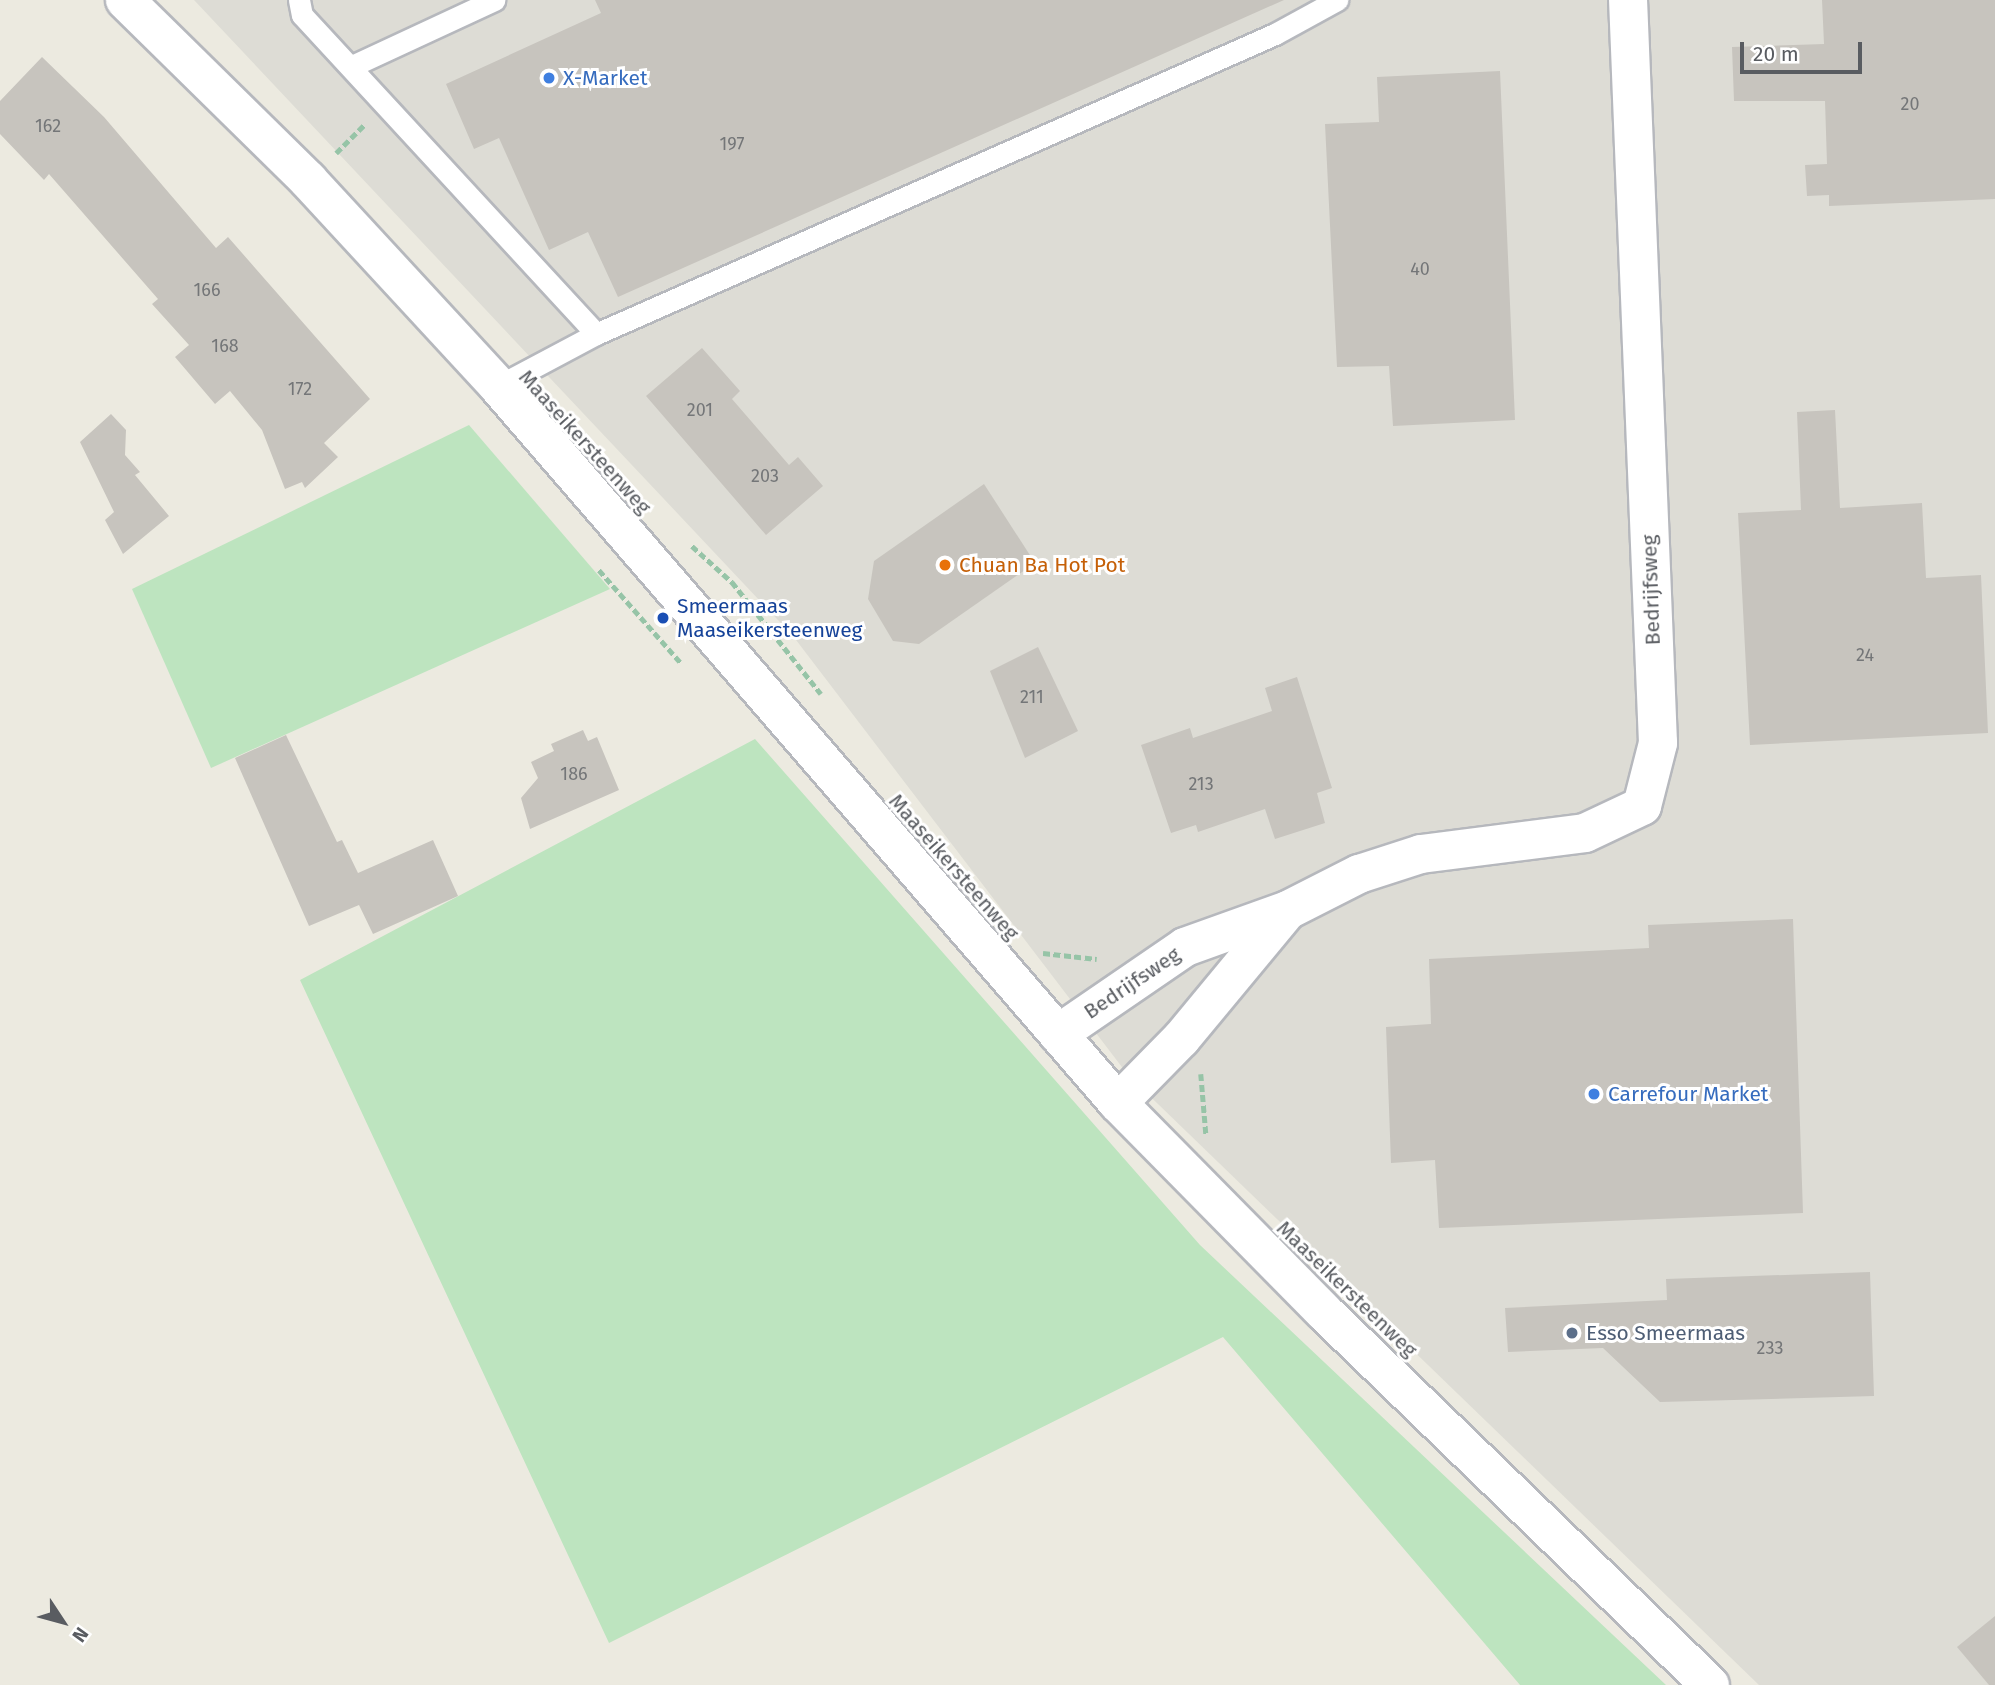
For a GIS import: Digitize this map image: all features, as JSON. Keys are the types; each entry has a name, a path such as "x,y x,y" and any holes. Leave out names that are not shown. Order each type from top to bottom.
{"main road":[{"name":"Maaseikersteenweg","path":"125,0 309,180 498,386 1118,1103 1322,1311 1710,1685"},
{"name":"Bedrijfsweg","path":"1058,1034 1185,947 1288,910 1359,874 1421,854 1585,833 1642,806 1658,743 1628,0"},
{"name":"Bedrijfsweg","path":"1118,1103 1178,1044 1288,910"}],"lane":[{"path":"299,0 302,15 352,66 596,334"},
{"path":"352,66 494,0"},
{"path":"498,386 596,334 1275,34 1337,0"}],"path":[{"path":"683,540 732,582 795,655 829,708"},
{"name":"Maaseikersteenweg","path":"1036,951 1102,960 1126,987"},
{"path":"1178,1044 1204,1081 1206,1139"}],"shaded area":[{"path":"194,0 1995,0 1995,1685 1759,1685 1128,1075 793,636"}],"green space":[{"path":"469,425 610,589 211,768 132,589"},
{"path":"755,739 1200,1245 1666,1685 1520,1685 1223,1337 609,1643 300,980"}],"building":[{"path":"595,0 1284,0 618,297 588,232 549,250 499,138 474,149 446,84 601,13"},
{"path":"1822,0 1995,0 1995,199 1829,206 1829,195 1807,196 1805,165 1827,164 1825,101 1734,101 1732,47 1824,44"},
{"path":"42,57 104,117 216,248 228,237 370,399 324,443 338,457 305,488 302,482 285,489 262,430 230,391 215,404 175,357 189,345 152,304 158,299 49,174 44,180 0,134 0,101"},
{"path":"1500,71 1515,420 1393,426 1389,366 1337,367 1325,124 1379,122 1377,77"},
{"path":"702,348 740,391 732,399 789,465 798,457 823,486 766,535 646,396"},
{"path":"1835,410 1840,508 1922,503 1926,578 1981,575 1988,733 1750,745 1738,513 1801,510 1797,412"},
{"path":"111,414 126,430 125,455 140,472 135,475 169,516 123,554 105,520 114,512 80,442"},
{"name":"Chuan Ba Hot Pot","path":"984,484 1035,563 919,644 893,641 868,599 874,561"},
{"path":"1038,647 1078,731 1025,758 990,671"},
{"path":"1297,677 1332,788 1317,793 1325,823 1275,839 1265,809 1198,832 1196,825 1171,833 1141,745 1190,728 1193,738 1272,711 1265,688"},
{"path":"583,730 588,741 597,737 619,790 530,829 521,798 538,778 531,762 554,751 551,744"},
{"path":"286,735 337,842 342,840 358,873 433,840 458,896 373,934 359,905 309,926 235,758"},
{"name":"Carrefour Market","path":"1793,919 1803,1213 1439,1228 1435,1160 1391,1163 1386,1027 1431,1024 1429,959 1649,948 1648,925"},
{"path":"1870,1272 1874,1396 1660,1402 1603,1348 1508,1352 1505,1308 1667,1300 1666,1279"},
{"path":"1995,1616 1995,1685 1989,1685 1957,1647"}],"place":[{"name":"X-Market","path":"549,78"},
{"name":"Chuan Ba Hot Pot","path":"945,565"},
{"name":"Smeermaas Maaseikersteenweg","path":"663,618"},
{"name":"Carrefour Market","path":"1594,1094"},
{"name":"Esso Smeermaas","path":"1572,1333"}]}
